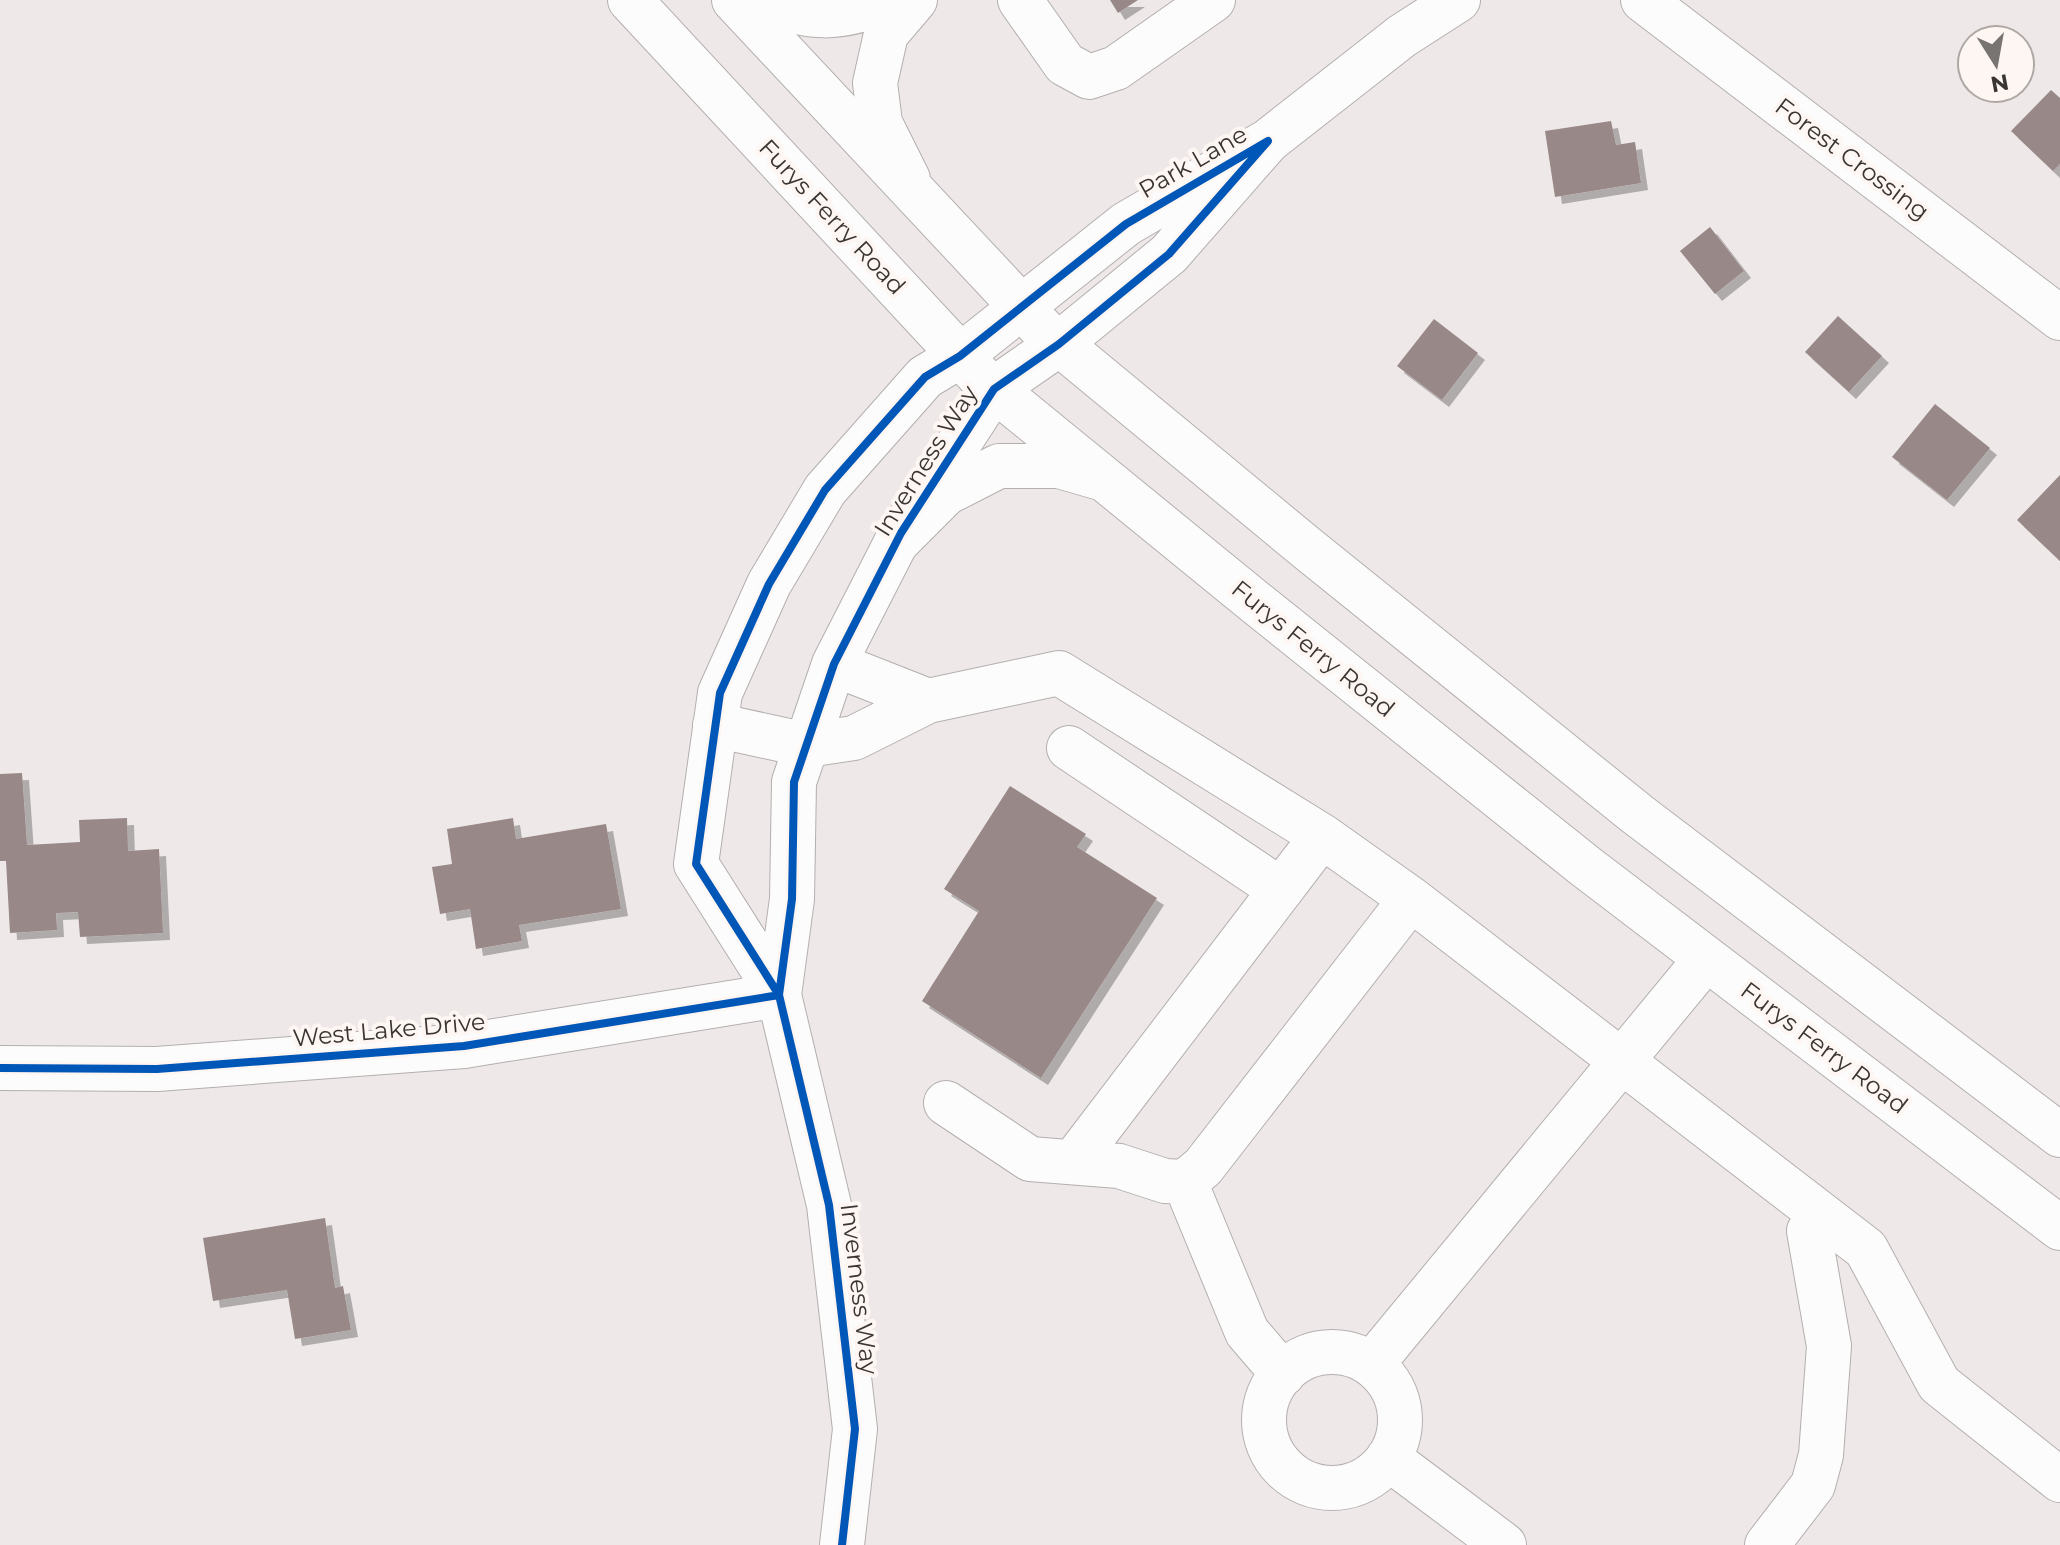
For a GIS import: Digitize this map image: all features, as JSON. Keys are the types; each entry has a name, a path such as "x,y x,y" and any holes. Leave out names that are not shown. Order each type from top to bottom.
{"street":[{"name":"Furys Ferry Road","path":"630,0 994,389 1560,847 2060,1228"},
{"path":"734,0 1059,344 1637,814 2060,1135"},
{"path":"759,0 798,15 834,17 891,0"},
{"path":"915,0 886,34 875,83 880,123 916,195"},
{"path":"1020,0 1065,64 1089,77 1116,68 1213,0"},
{"name":"Park Lane","path":"1059,344 1169,254 1268,141 1404,14 1458,0"},
{"name":"Forest Crossing","path":"1643,0 2060,318"},
{"name":"Park Lane","path":"1021,307 1126,224 1268,141"},
{"name":"Inverness Way","path":"842,1545 855,1429 829,1205 779,995 696,864 715,725 720,693 769,584 825,490 925,377 960,356 1021,307"},
{"name":"Inverness Way","path":"779,995 792,899 794,782 834,664 896,543 994,389 1059,344"},
{"path":"896,543 946,493 999,466 1059,466 1105,480"},
{"path":"834,664 928,701"},
{"path":"715,725 807,745 854,738 928,701 1059,673 1322,836 1411,899 1866,1249 1939,1384 2060,1480"},
{"path":"1069,748 1281,890"},
{"path":"1074,1161 1322,836"},
{"path":"946,1103 1030,1159 1119,1166 1165,1181 1185,1182 1203,1167 1411,899"},
{"path":"1372,1364 1706,959"},
{"name":"West Lake Drive","path":"0,1068 157,1069 464,1046 779,995"},
{"path":"1185,1182 1247,1332 1283,1374"},
{"path":"1767,1545 1813,1485 1821,1455 1829,1346 1809,1231 1822,1215"},
{"path":"1330,1352 1352,1355 1372,1364 1388,1381 1398,1402 1400,1425 1395,1448 1382,1467 1363,1481 1341,1488 1318,1487 1296,1479 1279,1465 1268,1446 1263,1425 1265,1402 1274,1382 1289,1366 1309,1355 1330,1352"},
{"path":"1388,1458 1504,1545"}],"building":[{"path":"1110,0 1138,0 1118,13"},
{"path":"2051,90 2060,98 2060,164 2053,171 2011,131"},
{"path":"1611,121 1616,145 1635,142 1641,183 1555,197 1545,131"},
{"path":"1710,227 1744,271 1715,294 1680,251"},
{"path":"1838,316 1882,356 1849,392 1805,352"},
{"path":"1434,319 1478,353 1442,400 1397,366"},
{"path":"1935,404 1990,448 1947,500 1892,457"},
{"path":"2060,475 2060,561 2017,520"},
{"path":"22,773 27,845 80,842 79,820 127,818 128,851 159,849 163,933 80,937 78,912 56,913 57,930 10,933 6,861 0,861 0,774"},
{"path":"1010,786 1086,834 1077,847 1157,898 1041,1078 922,1001 979,911 944,889"},
{"path":"513,818 516,839 606,824 621,909 519,925 522,941 476,949 470,909 440,914 432,867 452,864 447,829"},
{"path":"325,1218 335,1288 343,1286 351,1330 295,1339 287,1290 213,1301 203,1238"}],"cycle path":[{"path":"1268,141 1169,254 1059,344 994,389 901,533 834,664 794,782 792,899 779,995 696,864 720,693 769,584 825,490 925,377 960,356 1126,224 1268,141"},
{"path":"0,1068 157,1069 464,1046 779,995 829,1205 855,1429 842,1545"}]}
